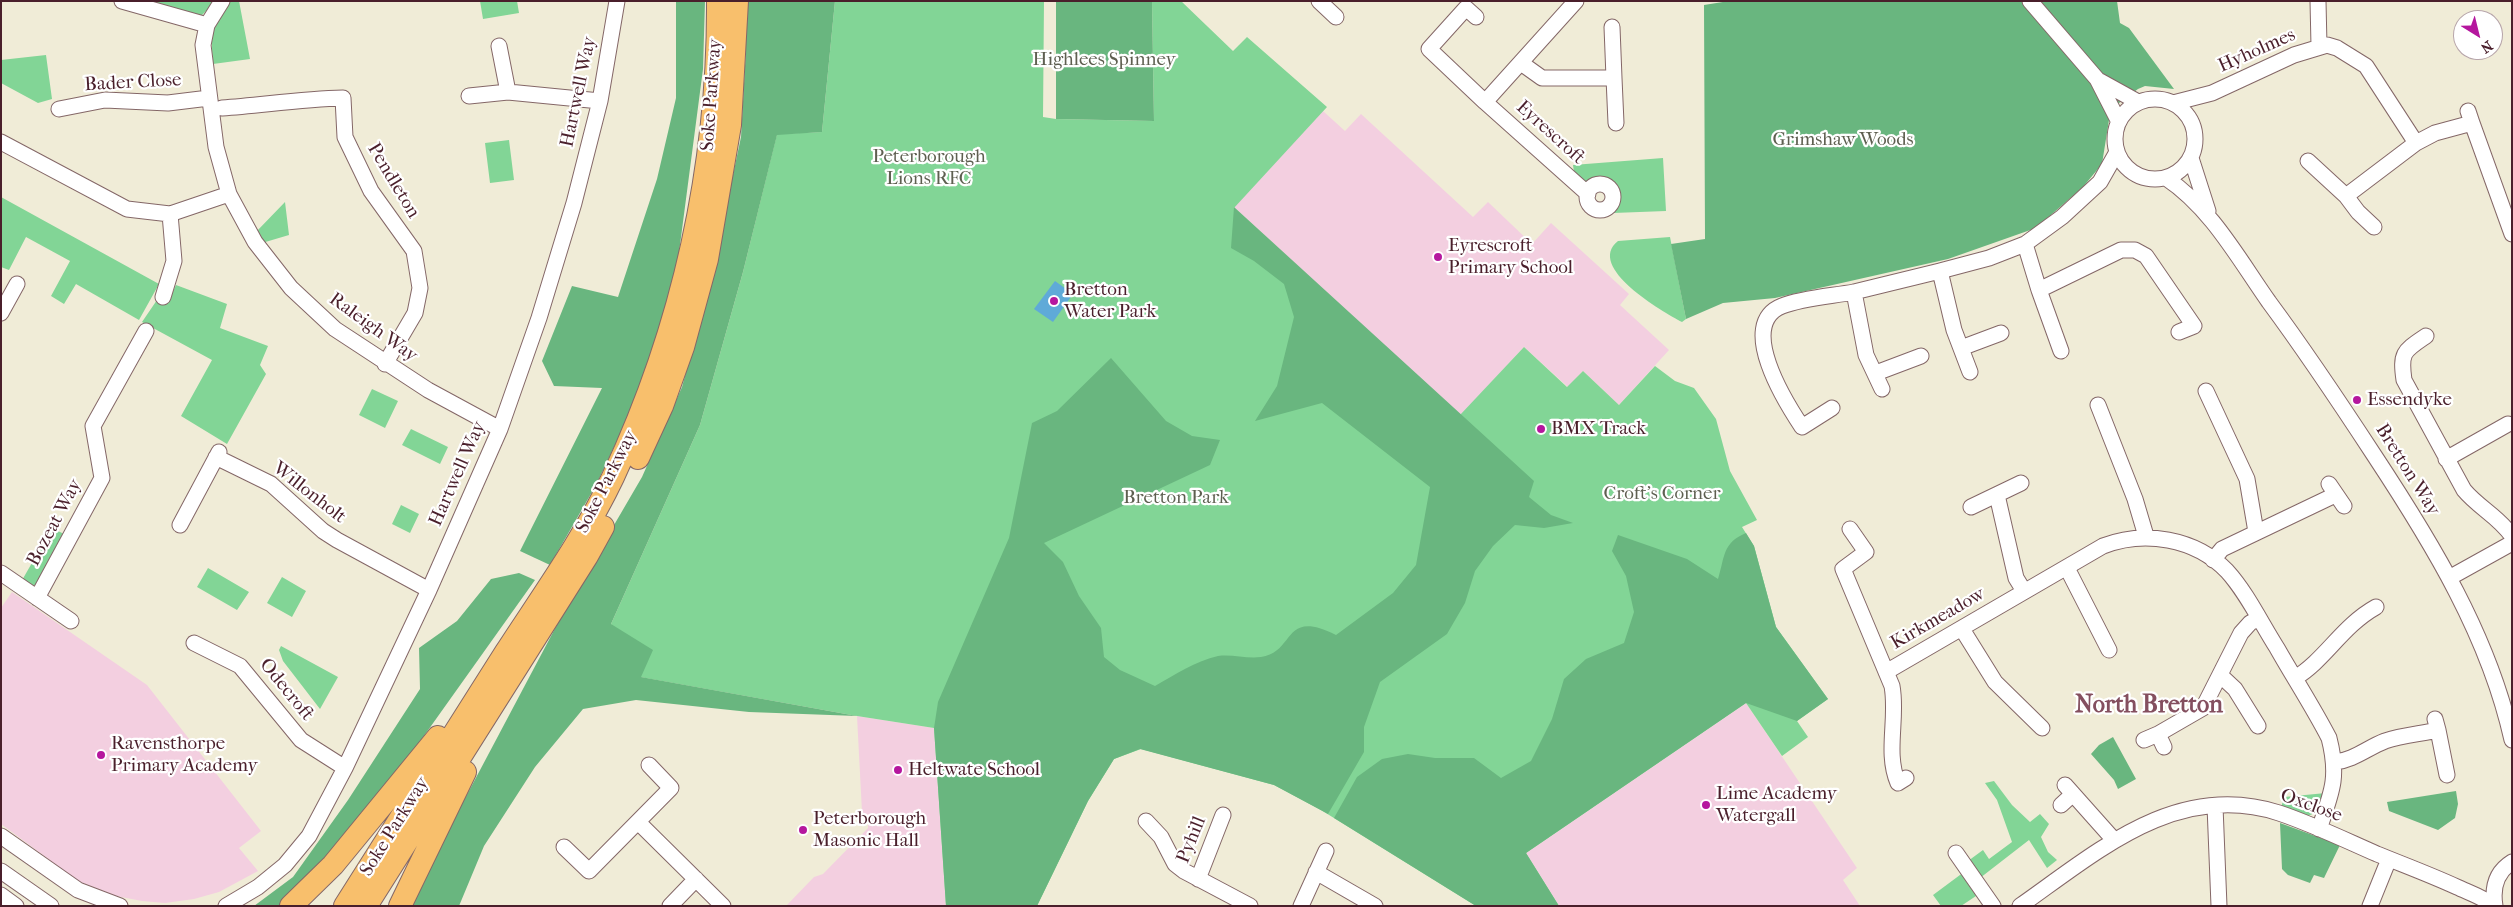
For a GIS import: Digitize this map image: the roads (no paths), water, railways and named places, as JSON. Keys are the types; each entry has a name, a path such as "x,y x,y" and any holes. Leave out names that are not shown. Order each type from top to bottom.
{"highway":[{"name":"Soke Parkway","path":"345,906 577,542 612,479 645,403 666,345 690,260 711,134 718,1"},
{"name":"Soke Parkway","path":"366,906 587,556 619,498 662,406 683,347 707,259 730,125 737,1"},
{"path":"400,906 526,651"},
{"path":"291,906 334,865 503,658"}],"street":[{"path":"122,1 207,25"},
{"name":"Raleigh Way","path":"222,1 207,25 203,44 209,98 216,147 229,194 255,242 291,288 334,329 385,364 428,390 500,429"},
{"name":"Hartwell Way","path":"226,906 258,887 285,865 309,836 345,768 429,590 500,429 542,310 574,204 600,101 617,1"},
{"name":"Eyrescroft","path":"1485,102 1576,1"},
{"path":"2030,1 2097,79 2119,122"},
{"name":"Hyholmes","path":"2318,1 2319,46"},
{"name":"Eyrescroft","path":"1476,17 1466,8 1429,49 1588,194"},
{"path":"1612,27 1616,122"},
{"path":"499,46 508,92"},
{"name":"Hyholmes","path":"2173,103 2212,93 2294,55 2319,46 2337,48 2366,66 2416,143"},
{"name":"Eyrescroft","path":"1521,63 1542,78 1614,78"},
{"path":"2097,79 2118,93 2138,102 2162,99 2173,103 2181,108 2193,124 2195,147 2191,158 2180,170 2166,178 2149,178 2132,172 2123,163 2117,152 2116,132 2119,122 2124,114 2138,102"},
{"path":"469,96 508,92 600,101"},
{"name":"Hyholmes","path":"2193,124 2212,93"},
{"name":"Bader Close","path":"59,109 105,100 168,103 209,98"},
{"name":"Pendleton","path":"222,108 280,103 298,99 343,98 345,136 371,191 414,251 420,288 416,313 385,364"},
{"path":"2346,196 2416,143 2470,117 2508,230"},
{"path":"1,142 127,209 170,214 229,194"},
{"path":"1832,408 1802,427 1780,394 1762,338 1767,319 1780,307 1854,292 1940,271 1989,258 2025,244 2062,217 2100,182 2117,152"},
{"name":"Bretton Way","path":"2191,158 2211,218"},
{"path":"2308,161 2346,196 2358,212 2374,227"},
{"path":"2100,182 2132,172"},
{"name":"Bretton Way","path":"2166,178 2183,189 2211,218 2318,369 2404,500 2449,578 2479,641 2501,698 2512,740"},
{"path":"163,298 174,261 170,214"},
{"path":"2025,244 2061,351"},
{"path":"2039,290 2121,250 2135,250 2146,256 2200,324 2179,332"},
{"path":"1940,271 1954,330 1970,372"},
{"path":"1,313 18,284"},
{"path":"1854,292 1866,355 1876,372 1882,389"},
{"name":"Bozeat Way","path":"37,598 102,478 93,426 146,330"},
{"path":"1961,348 2001,333"},
{"path":"2426,336 2395,358 2404,380 2446,460 2468,494 2501,520 2512,536"},
{"path":"1876,372 1921,356"},
{"path":"2206,391 2218,404 2247,479 2256,532"},
{"path":"2098,405 2114,423 2146,536"},
{"path":"2446,460 2485,444 2508,424"},
{"name":"Willonholt","path":"180,525 218,454 271,484 323,531 429,590"},
{"path":"1971,507 2022,483"},
{"path":"1997,495 2016,578 2024,591"},
{"path":"2212,560 2222,549 2336,495"},
{"name":"Kirkmeadow","path":"1850,529 1866,552 1843,569 1886,672 2024,591 2117,540 2146,536 2188,546 2212,560 2236,582 2295,678 2329,738 2335,762 2335,780 2319,829"},
{"path":"2449,578 2512,543"},
{"path":"2067,568 2105,628 2109,650"},
{"path":"1,573 71,621"},
{"path":"2295,678 2308,668 2368,607"},
{"path":"2144,740 2161,741 2203,708 2241,633 2250,623 2259,618"},
{"path":"1962,629 1995,682 2035,725"},
{"name":"Odecroft","path":"194,643 240,666 301,740 345,768"},
{"path":"1886,672 1895,702 1892,770 1902,783"},
{"path":"2220,675 2235,689 2258,726"},
{"path":"2335,762 2353,759 2374,746 2436,725 2447,775"},
{"path":"564,847 589,871 671,788 650,765"},
{"path":"2061,805 2069,789 2114,840"},
{"path":"2215,806 2218,906"},
{"name":"Oxclose","path":"2020,906 2114,840 2142,825 2169,813 2215,806 2245,807 2278,813 2468,892 2494,906"},
{"name":"Pyhill","path":"1198,879 1223,815"},
{"name":"Pyhill","path":"1146,821 1161,837 1174,864 1198,879 1250,906"},
{"path":"638,822 723,906"},
{"path":"1,836 78,890 120,906"},
{"path":"1301,906 1326,851"},
{"path":"2370,906 2389,859"},
{"path":"2494,906 2493,894 2496,881 2500,872 2512,862"},
{"path":"1957,864 1993,906"},
{"path":"1,871 51,906"},
{"path":"1316,872 1375,906"},
{"path":"670,906 696,879"},
{"path":"2468,892 2483,888 2496,881"},
{"path":"1,896 16,906"}],"water":[{"name":"Bretton Water Park","path":"1055,281 1073,294 1053,322 1034,309"}],"place":[{"name":"Eyrescroft Primary School","path":"1438,257"},
{"name":"Bretton Water Park","path":"1054,301"},
{"name":"Essendyke","path":"2357,400"},
{"name":"BMX Track","path":"1541,429"},
{"name":"Ravensthorpe Primary Academy","path":"101,755"},
{"name":"Heltwate School","path":"898,770"},
{"name":"Lime Academy Watergall","path":"1706,805"},
{"name":"Peterborough Masonic Hall","path":"803,830"}],"district":[{"name":"North Bretton","path":"2149,706"}],"park label":[{"name":"Highlees Spinney","path":"1104,60"},
{"name":"Grimshaw Woods","path":"1843,140"},
{"name":"Peterborough Lions RFC","path":"929,168"},
{"name":"Croft's Corner","path":"1662,494"},
{"name":"Bretton Park","path":"1176,498"}]}
